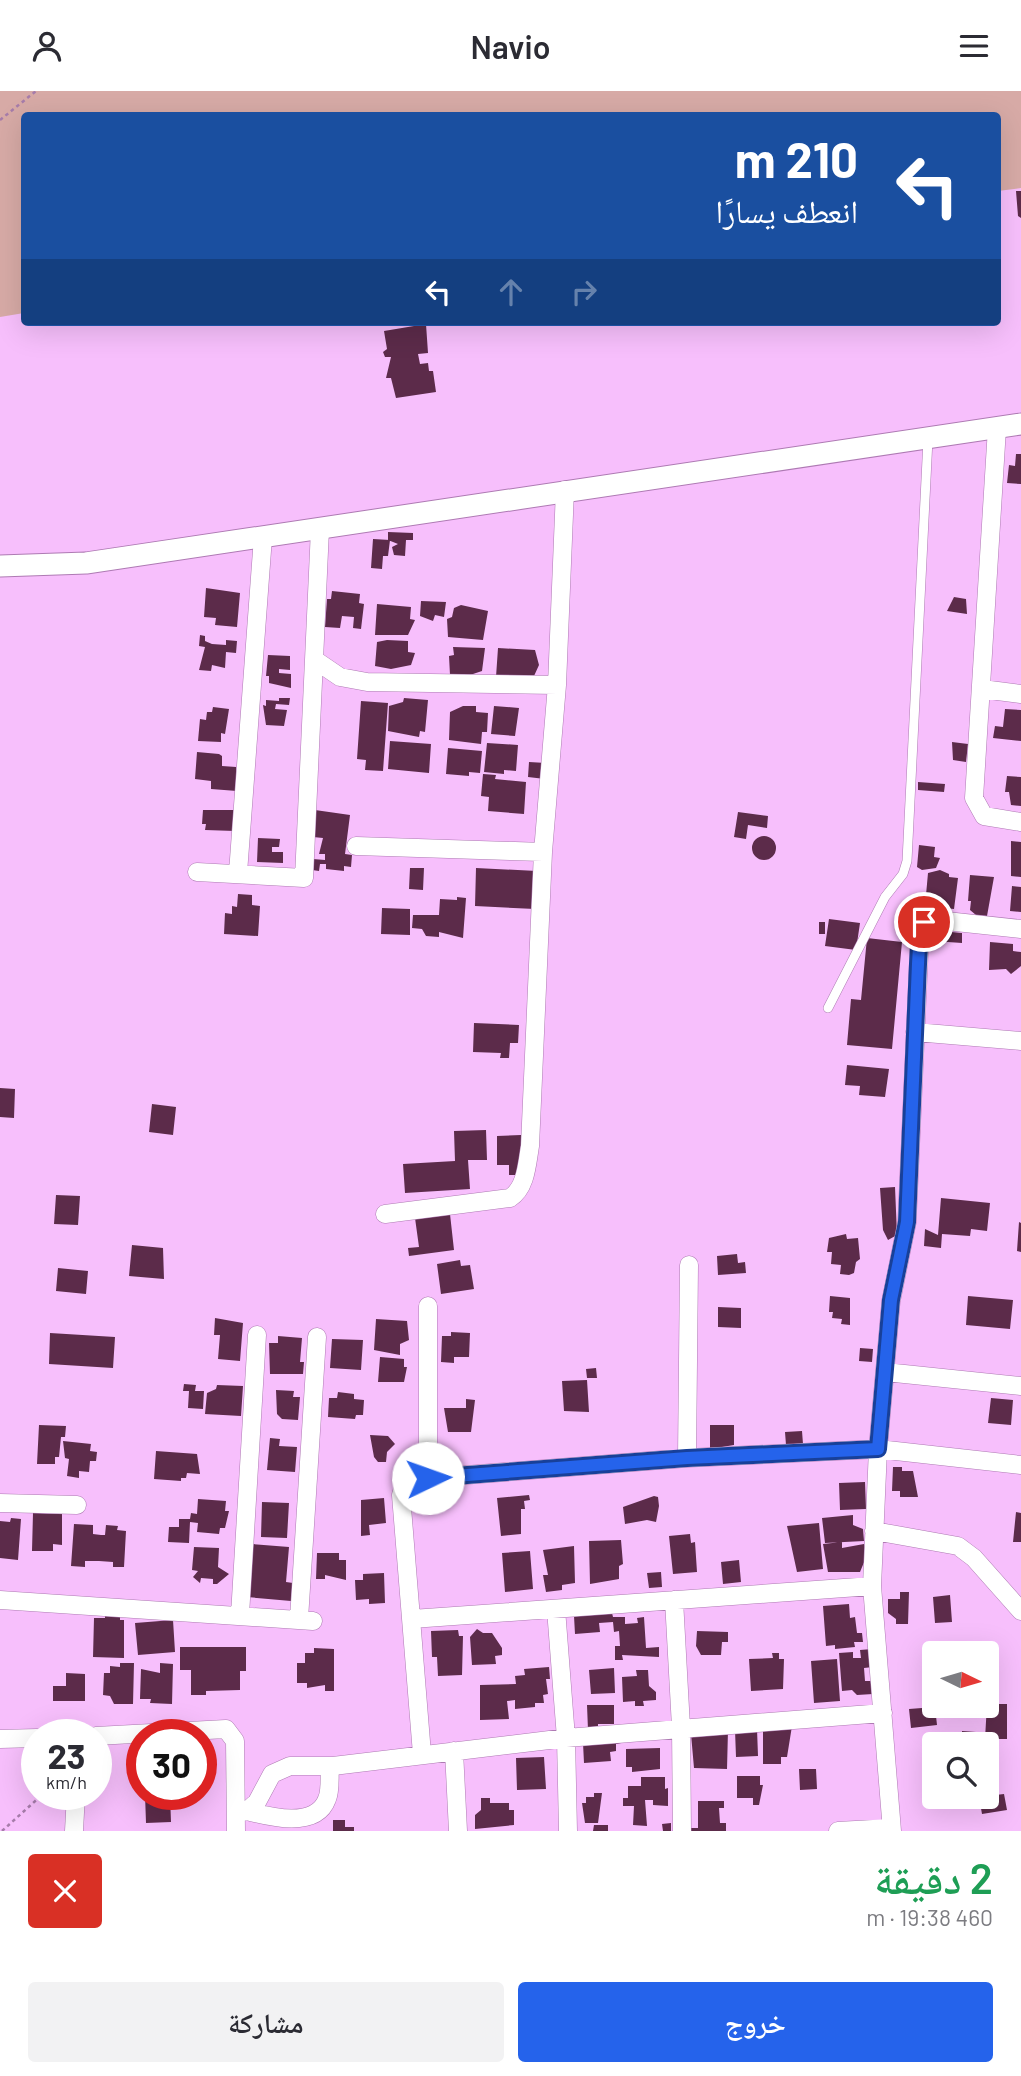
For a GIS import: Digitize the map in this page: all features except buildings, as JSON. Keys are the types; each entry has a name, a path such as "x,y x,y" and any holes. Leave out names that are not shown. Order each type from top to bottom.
{"street":[{"path":"0,566 86,563 1021,424"},
{"path":"997,428 974,798 984,816 1021,822"},
{"path":"386,1214 510,1198 518,1192 530,1146 543,852 557,685 565,490"},
{"path":"197,872 304,878 320,529"},
{"path":"238,873 264,537"},
{"path":"315,660 340,677 367,682 557,685"},
{"path":"982,689 1021,694"},
{"path":"356,846 543,852"},
{"path":"838,1831 891,1830 872,1586 878,1449 891,1300 907,1222 920,930 924,922 937,920 1021,929"},
{"path":"915,1032 1021,1041"},
{"path":"687,1458 689,1265"},
{"path":"428,1306 428,1478"},
{"path":"240,1615 257,1335"},
{"path":"0,1600 306,1620 317,1337"},
{"path":"885,1372 1021,1386"},
{"path":"422,1754 401,1495 404,1486 414,1479 687,1458 878,1449 1021,1465"},
{"path":"0,1503 77,1506"},
{"path":"874,1531 958,1546 974,1558 1021,1611"},
{"path":"412,1619 872,1586"},
{"path":"674,1600 681,1727 682,1831"},
{"path":"556,1609 566,1738 568,1831"},
{"path":"240,1818 257,1802 272,1774 281,1768 330,1766 681,1727 883,1713"},
{"path":"112,1735 226,1729 235,1741 240,1818"},
{"path":"0,1739 21,1738"},
{"path":"454,1751 458,1831"},
{"path":"240,1818 310,1817 320,1812 328,1799 330,1766"},
{"path":"74,1831 75,1810"}],"lane":[{"path":"828,1008 885,897 903,874 907,861 928,437"}],"path":[{"path":"0,120 36,91"},
{"path":"2,1831 25,1810"}],"shaded area":[{"path":"0,91 1021,91 1021,188 1001,191 1001,112 21,112 21,314 0,317"}],"route":[{"path":"428,1478 687,1458 878,1449 891,1300 907,1222 918,964 920,930 924,922"}]}
